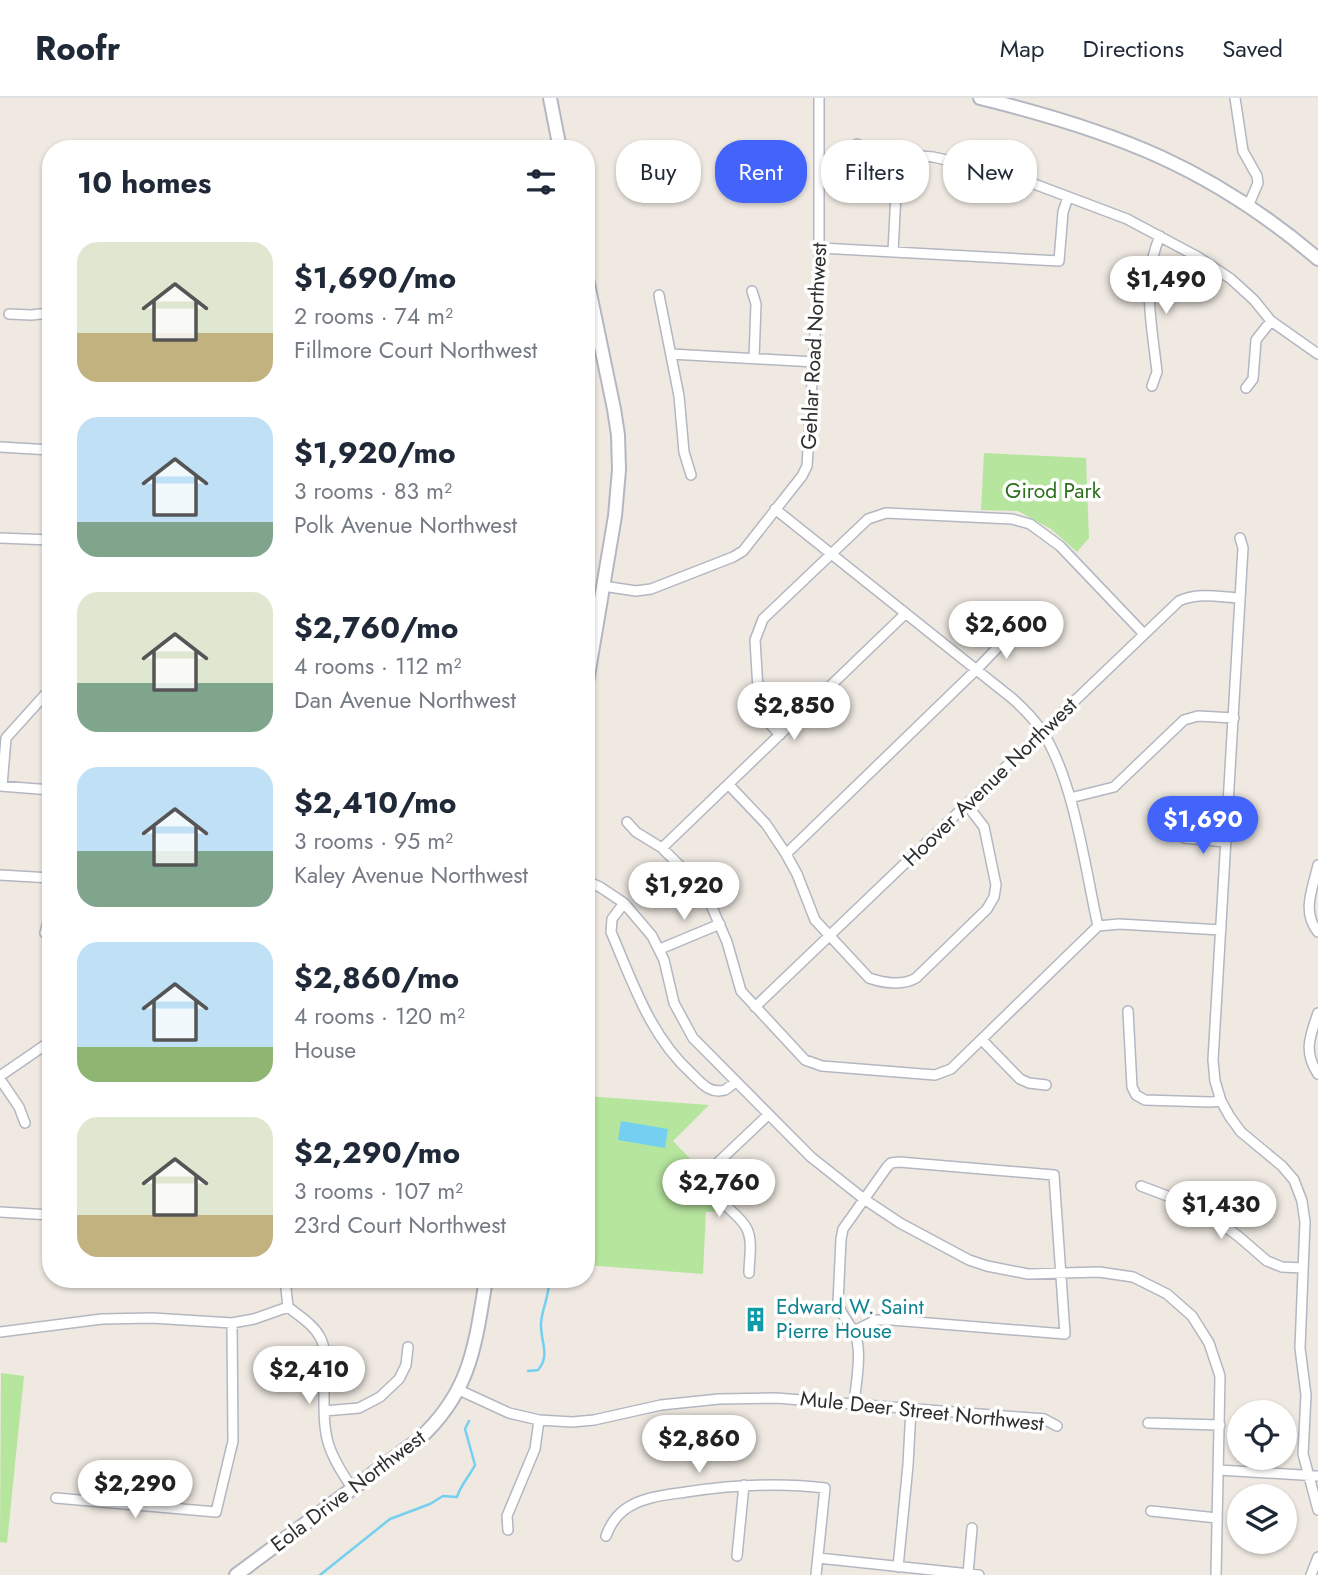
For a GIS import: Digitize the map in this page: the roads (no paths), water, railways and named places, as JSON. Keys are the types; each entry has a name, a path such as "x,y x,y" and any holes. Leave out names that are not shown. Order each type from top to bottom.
{"main road":[{"path":"550,98 558,140"},
{"path":"980,98 1054,117 1138,146 1188,169 1249,205 1318,259"},
{"path":"595,325 612,397 618,445 617,503 595,634"},
{"name":"Eola Drive Northwest","path":"236,1575 429,1430 459,1390 474,1348 484,1288"}],"street":[{"name":"Gehlar Road Northwest","path":"603,586 636,591 651,589 733,557 743,551 807,466 820,248 819,98"},
{"path":"1235,98 1243,151 1258,183 1249,205"},
{"path":"929,157 994,170 1127,219 1198,257 1231,279 1254,300 1271,321 1318,354"},
{"path":"820,248 1059,261 1063,212 1068,197"},
{"path":"893,252 896,203"},
{"path":"1152,386 1157,372 1148,281 1152,254 1160,236"},
{"path":"752,290 756,304 754,358"},
{"path":"659,295 679,396 684,452 691,475"},
{"path":"9,314 42,314"},
{"path":"1246,388 1253,379 1255,340 1271,321"},
{"path":"671,354 815,362"},
{"path":"0,457 0,447 42,449"},
{"path":"775,509 1013,699 1042,732 1055,755 1070,799 1098,926"},
{"path":"780,735 764,717 759,706 755,640 758,628 763,619 867,519 886,513 1012,519 1030,524 1060,546 1143,633"},
{"path":"0,538 42,540"},
{"path":"1240,538 1243,548 1213,1060 1215,1081 1230,1118 1241,1132 1282,1166 1294,1180 1302,1201 1305,1222 1300,1348 1306,1395 1303,1454 1313,1476 1318,1510"},
{"name":"Hoover Avenue Northwest","path":"755,1007 1179,601 1189,596 1240,598"},
{"path":"662,848 905,614"},
{"path":"786,854 976,670 1002,643 1006,633"},
{"path":"42,698 6,738 1,786 42,789"},
{"path":"1070,799 1114,787 1184,720 1198,716 1234,718"},
{"path":"729,785 766,824 786,854 815,920 869,978 878,981 903,983 916,978 987,909 994,897 996,885 984,827 967,805"},
{"path":"627,822 636,832 662,848 683,866 698,884 720,924 741,991 805,1060 822,1066 935,1075 951,1069 1098,926 1119,924 1221,930"},
{"path":"1184,838 1226,842"},
{"path":"1318,865 1308,908 1318,932"},
{"path":"0,875 42,877"},
{"path":"595,885 624,903 644,925 660,949 674,1003 693,1038 825,1170 864,1199 900,1223 969,1260 1014,1273 1109,1273 1133,1277 1156,1287 1184,1308 1203,1333 1217,1365 1221,1387 1216,1575"},
{"path":"624,903 612,919 611,932 660,1038 675,1058 710,1090 725,1090 736,1082"},
{"path":"660,949 720,924"},
{"path":"1128,1011 1132,1087 1136,1095 1145,1100 1221,1101"},
{"path":"1318,1013 1308,1042 1309,1057 1318,1074"},
{"path":"982,1040 1020,1079 1046,1085"},
{"path":"25,1123 19,1107 0,1077 42,1047"},
{"path":"748,1273 749,1232 745,1224 711,1189 708,1177 712,1168 768,1115"},
{"path":"854,1331 876,1320 892,1320 1065,1334 1054,1175 899,1162 887,1167 843,1229 841,1239 838,1303 840,1313 854,1331 858,1343 854,1403"},
{"path":"1141,1186 1199,1208 1267,1261 1282,1267 1303,1268"},
{"path":"0,1212 42,1214"},
{"path":"286,1288 288,1307 312,1325 321,1338 325,1356 324,1411 327,1445 339,1470 353,1489"},
{"path":"0,1332 103,1319 165,1318 232,1323 254,1319 288,1307"},
{"path":"56,1498 216,1512 233,1441 232,1323"},
{"path":"324,1411 359,1408 380,1397 399,1379 406,1365 408,1348"},
{"name":"Mule Deer Street Northwest","path":"459,1390 502,1410 539,1420 572,1422 594,1420 661,1405 719,1399 776,1398 1044,1419 1057,1426"},
{"path":"898,1567 911,1408"},
{"path":"508,1530 507,1516 535,1449 539,1420"},
{"path":"1148,1423 1220,1425"},
{"path":"1219,1470 1313,1476"},
{"path":"606,1536 615,1518 633,1505 650,1498 744,1485 781,1483 825,1488 816,1575"},
{"path":"737,1556 744,1485"},
{"path":"1152,1511 1217,1518"},
{"path":"968,1574 972,1528"},
{"path":"1311,1575 1318,1557"},
{"path":"818,1558 979,1575"}],"water":[{"path":"621,1121 668,1129 665,1148 618,1140"}],"waterway":[{"path":"528,1371 538,1370 544,1359 541,1323 548,1288"},
{"path":"320,1575 390,1519 430,1504 443,1496 457,1497 475,1465 465,1429 469,1421"}],"place":[{"name":"Edward W. Saint Pierre House","path":"756,1319"}],"park label":[{"name":"Girod Park","path":"1053,491"}]}
